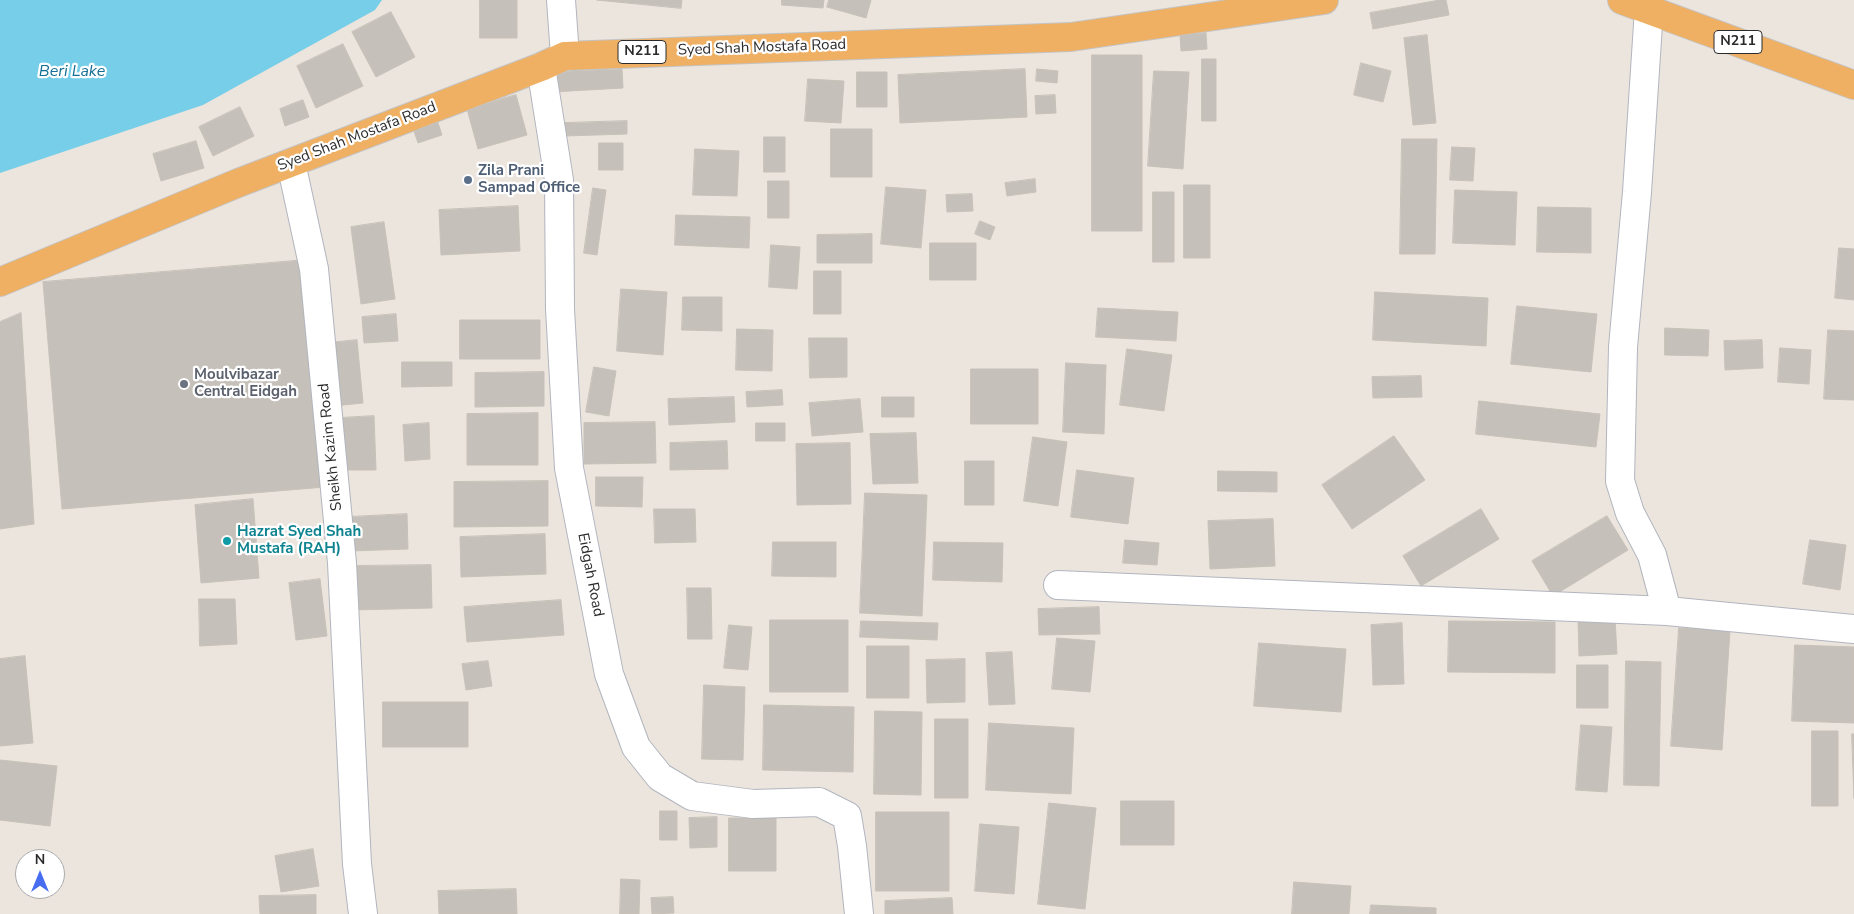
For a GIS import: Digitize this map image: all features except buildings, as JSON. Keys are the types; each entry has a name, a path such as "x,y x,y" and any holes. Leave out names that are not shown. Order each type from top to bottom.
{"highway":[{"name":"Syed Shah Mostafa Road","path":"0,282 291,162 553,62 1071,37 1324,0"},
{"name":"N211","path":"1622,0 1854,85"}],"street":[{"path":"553,62 561,0"},
{"path":"1649,9 1637,192 1623,347 1620,481 1630,514 1652,555 1667,611"},
{"name":"Eidgah Road","path":"553,62 559,180 560,309 569,468 609,674 636,747 660,778 692,796 753,804 819,802 846,816 852,846 859,914"},
{"name":"Sheikh Kazim Road","path":"291,162 314,269 339,523 357,864 363,914"},
{"path":"1058,585 1667,611 1854,629"}],"water":[{"name":"Beri Lake","path":"0,0 382,0 375,10 203,105 0,173"}],"place":[{"name":"Zila Prani Sampad Office","path":"468,180"},
{"name":"Moulvibazar Central Eidgah","path":"184,384"},
{"name":"Hazrat Syed Shah Mustafa (RAH)","path":"227,541"}]}
